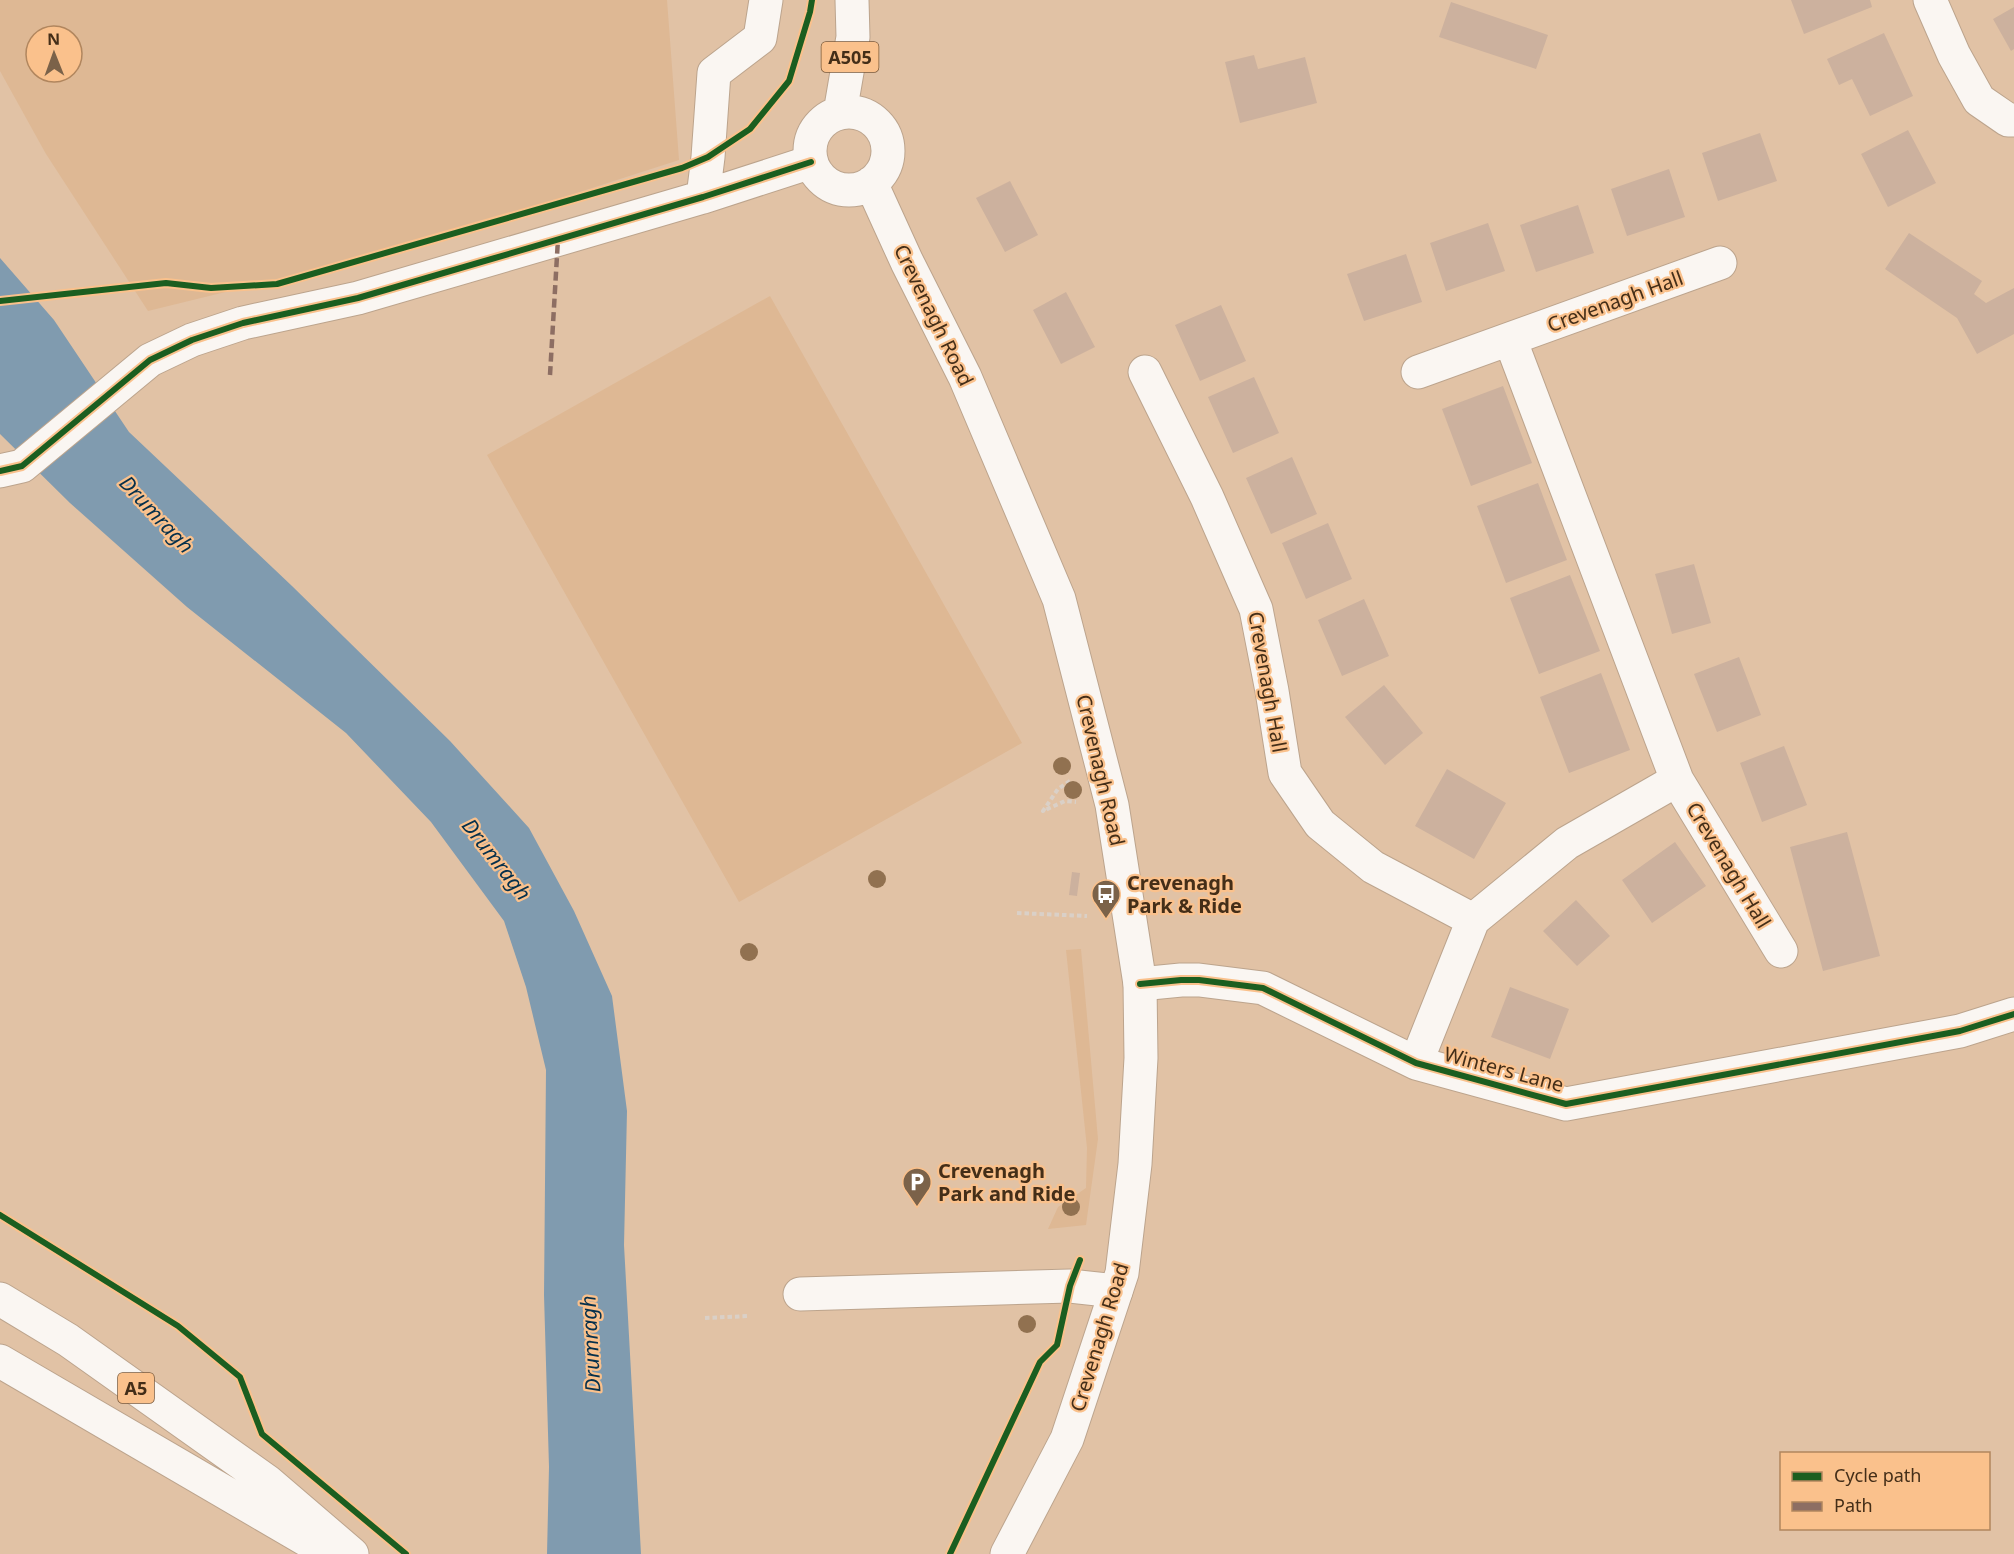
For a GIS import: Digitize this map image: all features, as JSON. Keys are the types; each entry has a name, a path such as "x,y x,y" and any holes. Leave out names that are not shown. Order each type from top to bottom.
{"main road":[{"path":"703,197 714,73 760,38 766,0"},
{"name":"A505","path":"840,113 853,37 852,0"},
{"path":"1930,0 1954,55 1979,100 2008,120 2014,120"},
{"path":"854,112 867,116 885,135 888,148 886,162 880,174 871,183 860,188 848,190 836,188 825,182 811,162 812,137 829,117 854,112"},
{"path":"11,469 150,360 192,340 243,323 358,298 703,197 811,162"},
{"name":"Crevenagh Road","path":"871,183 907,262 965,377 1059,599 1112,805 1140,984 1141,1058 1135,1164 1122,1272 1067,1439 1007,1554"},
{"name":"Crevenagh Hall","path":"1418,372 1720,263"},
{"name":"Crevenagh Hall","path":"1510,339 1677,780 1781,951"},
{"name":"Crevenagh Hall","path":"1145,372 1207,497 1256,609 1285,773 1320,824 1373,867 1473,920"},
{"name":"Crevenagh Hall","path":"1416,1063 1473,920 1567,843 1677,780"},
{"name":"Winters Lane","path":"1140,984 1180,980 1263,987 1416,1063 1566,1104 1960,1031 2014,1014"},
{"path":"800,1294 1070,1286 1116,1291"},
{"name":"A5","path":"0,1299 69,1340 268,1482 352,1554"},
{"path":"0,1361 331,1554"}],"path":[{"path":"1073,778 1058,789 1043,811 1065,801 1085,803"},
{"path":"1017,913 1087,916"},
{"path":"705,1318 749,1316"}],"shaded area":[{"path":"0,0 667,0 679,160 527,209 315,270 148,311 46,154 0,71"},
{"path":"770,296 1022,743 739,902 487,455"},
{"path":"1081,949 1098,1139 1086,1225 1048,1229 1058,1207 1086,1188 1087,1148 1066,950"}],"water":[{"name":"Drumragh","path":"0,258 54,320 129,432 292,586 450,741 529,828 574,911 612,996 627,1111 624,1245 641,1554 547,1554 549,1467 544,1295 546,1070 526,987 504,921 431,822 346,733 187,607 70,503 0,434"}],"building":[{"path":"1791,0 1870,0 1872,7 1804,34"},
{"path":"1451,2 1548,35 1536,69 1439,37"},
{"path":"2014,7 2014,49 2011,51 1993,19"},
{"path":"1884,33 1913,96 1870,116 1852,79 1839,85 1827,59"},
{"path":"1254,55 1258,69 1305,57 1317,103 1240,123 1225,62"},
{"path":"1908,130 1936,183 1888,207 1861,154"},
{"path":"1760,133 1777,181 1718,201 1702,153"},
{"path":"1669,169 1685,217 1627,236 1611,189"},
{"path":"1010,181 1038,235 1005,252 976,198"},
{"path":"1578,205 1594,253 1536,272 1520,225"},
{"path":"1488,223 1505,271 1446,291 1430,243"},
{"path":"1909,233 1982,281 1974,294 1986,303 2014,288 2014,334 1977,354 1957,318 1885,269"},
{"path":"1406,254 1422,302 1364,321 1347,274"},
{"path":"1066,292 1095,347 1061,364 1033,310"},
{"path":"1221,305 1246,361 1200,381 1175,325"},
{"path":"1254,377 1279,433 1233,453 1208,397"},
{"path":"1503,386 1532,463 1471,486 1442,409"},
{"path":"1292,457 1317,514 1271,534 1246,478"},
{"path":"1538,483 1567,560 1506,583 1477,506"},
{"path":"1328,523 1352,579 1306,599 1282,543"},
{"path":"1694,564 1711,623 1672,634 1655,574"},
{"path":"1570,575 1600,651 1539,674 1510,598"},
{"path":"1364,599 1389,656 1342,676 1318,620"},
{"path":"1739,657 1761,715 1717,732 1694,674"},
{"path":"1601,673 1630,750 1569,773 1540,697"},
{"path":"1384,685 1423,733 1385,765 1345,717"},
{"path":"1784,746 1807,805 1762,822 1740,763"},
{"path":"1447,769 1506,803 1474,859 1415,826"},
{"path":"1847,832 1880,956 1823,971 1790,847"},
{"path":"1675,842 1706,886 1652,923 1622,880"},
{"path":"1072,872 1080,873 1077,896 1069,895"},
{"path":"1576,900 1610,936 1577,966 1543,931"},
{"path":"1510,987 1569,1009 1550,1059 1491,1037"}],"marked path":[{"path":"550,375 558,239"}],"cycle path":[{"path":"0,301 166,283 211,288 277,284 682,168 708,157 750,129 789,81 812,0"},
{"path":"0,471 22,466 150,360 192,340 243,323 358,298 703,197 811,162"},
{"path":"1140,984 1199,980 1263,988 1416,1063 1566,1104 1960,1031 2014,1014"},
{"path":"0,1215 178,1326 240,1377 262,1434 406,1554"},
{"path":"950,1554 1040,1362 1057,1345 1070,1286 1080,1260"}],"place":[{"name":"Crevenagh Park & Ride","path":"1106,920"},
{"name":"Crevenagh Park and Ride","path":"917,1208"}]}
